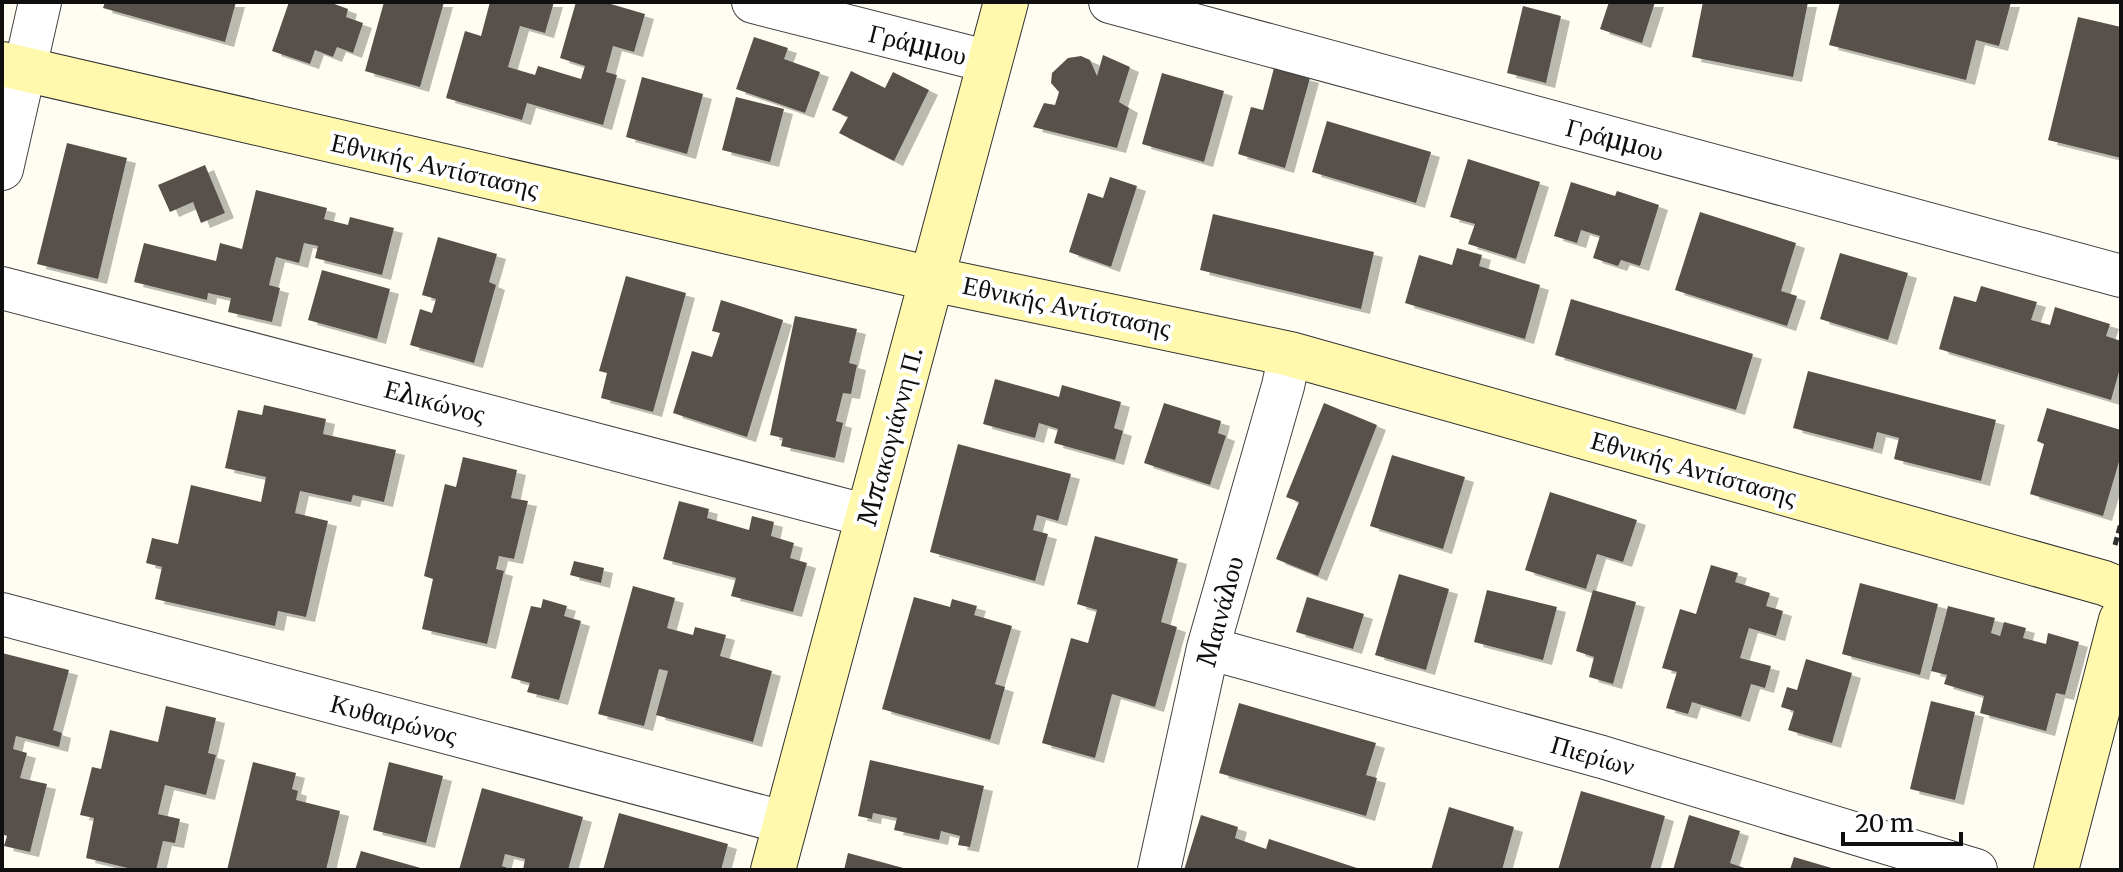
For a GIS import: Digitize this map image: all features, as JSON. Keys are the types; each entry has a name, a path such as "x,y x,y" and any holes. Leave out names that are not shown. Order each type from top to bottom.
{"street":[{"path":"2,169 13,67 40,2"},
{"name":"Γράμμου","path":"753,2 990,62"},
{"name":"Μπακογιάννη Π.","path":"773,870 1006,2"},
{"name":"Γράμμου","path":"1110,2 2121,276"},
{"name":"Εθνικής Αντίστασης","path":"13,67 932,279 1290,354 2121,590"},
{"name":"Ελικώνος","path":"2,288 868,516"},
{"name":"Μαινάλου","path":"1159,870 1208,648 1290,354"},
{"name":"Κυθαιρώνος","path":"2,614 786,823"},
{"path":"2056,870 2121,620"},
{"name":"Πιερίων","path":"1208,648 1602,757 1976,870"}],"building":[{"path":"105,2 236,2 225,42 103,8"},
{"path":"289,2 329,2 348,9 346,17 363,23 353,53 337,47 333,57 315,50 310,64 272,51"},
{"path":"384,2 444,2 420,87 365,71"},
{"path":"490,2 554,2 545,33 520,26 508,67 535,75 538,66 581,79 585,66 560,58 576,2 604,2 645,14 634,52 613,46 606,72 617,75 603,125 527,103 522,120 446,98 465,31 481,36"},
{"path":"1609,2 1655,2 1642,43 1600,29"},
{"path":"1703,2 1808,2 1793,77 1692,57"},
{"path":"1840,2 2011,2 1999,46 1976,40 1966,80 1829,45"},
{"path":"1523,6 1561,16 1546,83 1507,73"},
{"path":"2078,17 2121,27 2121,158 2048,140"},
{"path":"754,37 788,48 784,59 820,72 805,113 736,89"},
{"path":"1103,55 1130,67 1119,102 1129,108 1117,148 1033,127 1044,103 1055,105 1059,92 1051,83 1052,73 1068,58 1081,56 1090,60 1097,76"},
{"path":"1274,68 1310,78 1285,168 1238,154 1251,107 1263,110"},
{"path":"851,71 885,88 893,72 929,90 894,161 839,133 848,117 832,110"},
{"path":"1162,73 1224,91 1204,162 1142,144"},
{"path":"642,77 703,94 687,154 626,137"},
{"path":"736,97 784,109 770,162 722,150"},
{"path":"1327,121 1431,152 1416,203 1312,172"},
{"path":"67,143 127,158 98,279 37,264"},
{"path":"1468,159 1540,182 1516,259 1468,244 1475,224 1450,217"},
{"path":"205,165 225,213 201,223 193,202 170,212 158,185"},
{"path":"1110,177 1137,186 1111,267 1069,252 1088,193 1103,198"},
{"path":"1571,182 1615,196 1617,191 1659,205 1640,266 1621,260 1618,266 1593,258 1600,236 1581,230 1577,243 1554,236"},
{"path":"256,190 327,208 324,219 348,225 350,217 394,228 382,275 315,258 318,246 304,243 299,263 276,257 269,285 280,288 272,322 228,312 231,298 208,293 207,300 134,282 144,243 216,261 220,243 242,249"},
{"path":"1700,212 1796,243 1781,291 1797,296 1787,326 1675,290"},
{"path":"1213,214 1374,252 1361,309 1200,270"},
{"path":"438,237 497,254 489,282 496,285 474,363 410,345 420,309 432,313 436,299 422,295"},
{"path":"1457,248 1482,255 1479,266 1540,285 1525,339 1405,303 1419,255 1452,265"},
{"path":"1840,253 1908,273 1888,340 1820,319"},
{"path":"322,270 390,289 377,339 308,320"},
{"path":"626,276 686,293 653,412 601,398 607,373 599,371"},
{"path":"1981,286 2037,302 2031,320 2050,325 2055,307 2110,324 2106,336 2121,341 2121,365 2111,400 1939,349 1954,296 1976,302"},
{"path":"1571,299 1753,354 1736,410 1555,355"},
{"path":"721,300 783,320 747,437 673,413 692,351 712,357 720,333 712,331"},
{"path":"795,316 857,329 849,363 857,365 851,394 843,393 836,421 843,423 835,458 781,446 783,438 770,435"},
{"path":"1808,371 1996,420 1981,481 1894,459 1899,438 1877,432 1873,449 1793,428"},
{"path":"995,379 1059,397 1062,385 1121,402 1114,428 1123,431 1115,460 1054,443 1058,429 1039,423 1035,438 983,424"},
{"path":"1164,403 1221,421 1218,433 1226,436 1210,485 1144,463"},
{"path":"1324,403 1377,425 1318,576 1276,559 1299,502 1286,497"},
{"path":"264,405 326,419 323,434 396,450 384,502 353,495 351,502 300,491 295,513 328,521 306,617 278,611 275,626 155,599 162,567 146,563 152,538 178,544 191,485 261,502 266,477 225,468 238,410 262,415"},
{"path":"2047,408 2121,430 2121,455 2103,516 2030,494 2044,444 2037,441"},
{"path":"958,444 1071,474 1058,521 1037,515 1033,530 1048,534 1035,581 930,552"},
{"path":"1392,455 1465,477 1443,549 1370,526"},
{"path":"463,457 517,470 511,498 528,501 514,559 499,556 496,569 504,571 487,644 422,629 433,579 424,576 445,484 456,487"},
{"path":"1550,492 1637,520 1623,562 1597,554 1586,589 1525,570"},
{"path":"679,501 709,509 707,518 749,530 752,516 774,522 771,536 794,543 790,558 807,563 793,612 731,596 736,578 663,559"},
{"path":"1095,536 1178,559 1161,622 1177,627 1155,707 1112,694 1095,758 1042,743 1071,638 1088,643 1097,610 1077,604"},
{"path":"574,561 604,568 601,583 570,575"},
{"path":"1711,565 1738,573 1735,582 1770,593 1766,606 1783,611 1776,636 1749,628 1740,658 1771,666 1765,688 1751,684 1741,717 1692,702 1688,714 1666,708 1677,672 1662,668 1680,609 1696,614"},
{"path":"1399,574 1449,589 1426,670 1375,655"},
{"path":"1860,583 1938,604 1920,675 1842,654"},
{"path":"633,586 675,598 667,628 693,635 695,627 726,635 720,656 772,671 753,742 656,715 668,671 659,669 644,726 598,714"},
{"path":"1487,590 1557,607 1543,660 1474,642"},
{"path":"1593,590 1636,602 1613,684 1589,677 1594,657 1576,651"},
{"path":"914,597 950,607 952,599 977,606 974,615 1012,626 995,684 1005,687 990,740 882,709"},
{"path":"1307,597 1364,614 1353,649 1296,632"},
{"path":"543,599 567,606 564,616 581,621 559,700 527,692 530,683 511,678 531,606 541,608"},
{"path":"1948,606 1995,618 1991,633 2000,636 2004,622 2026,628 2023,638 2046,644 2048,633 2079,642 2065,695 2056,693 2046,731 1980,713 1984,696 1944,684 1947,675 1931,671"},
{"path":"2,653 69,670 53,730 62,733 59,747 16,736 13,749 27,753 20,778 47,784 30,852 4,846 7,836 2,834"},
{"path":"1806,659 1852,673 1832,743 1788,730 1794,711 1781,707 1787,687 1797,690"},
{"path":"1931,701 1975,712 1955,800 1910,789"},
{"path":"1239,703 1376,743 1366,775 1377,778 1366,816 1219,773"},
{"path":"166,706 216,718 208,753 216,755 206,795 165,785 158,814 180,819 175,843 163,841 156,870 136,870 86,858 94,818 80,815 92,767 101,769 110,730 158,742"},
{"path":"870,760 984,786 970,847 958,845 960,836 941,831 939,840 894,830 897,818 873,813 872,819 858,816"},
{"path":"253,762 296,773 292,789 298,791 296,800 340,811 326,870 227,870"},
{"path":"389,762 443,776 426,843 373,830"},
{"path":"482,788 583,817 568,870 523,870 525,859 505,854 502,866 513,870 459,870"},
{"path":"1581,791 1665,816 1650,870 1558,870"},
{"path":"1449,807 1514,827 1502,870 1431,870"},
{"path":"619,813 728,844 721,870 603,870"},
{"path":"1201,815 1238,827 1235,838 1266,849 1269,839 1363,870 1184,870"},
{"path":"1689,815 1740,831 1730,863 1750,870 1673,870"},
{"path":"361,851 424,869 424,870 355,870"},
{"path":"848,853 907,869 907,870 844,870"},
{"path":"1794,857 1835,869 1835,870 1790,870"}]}
